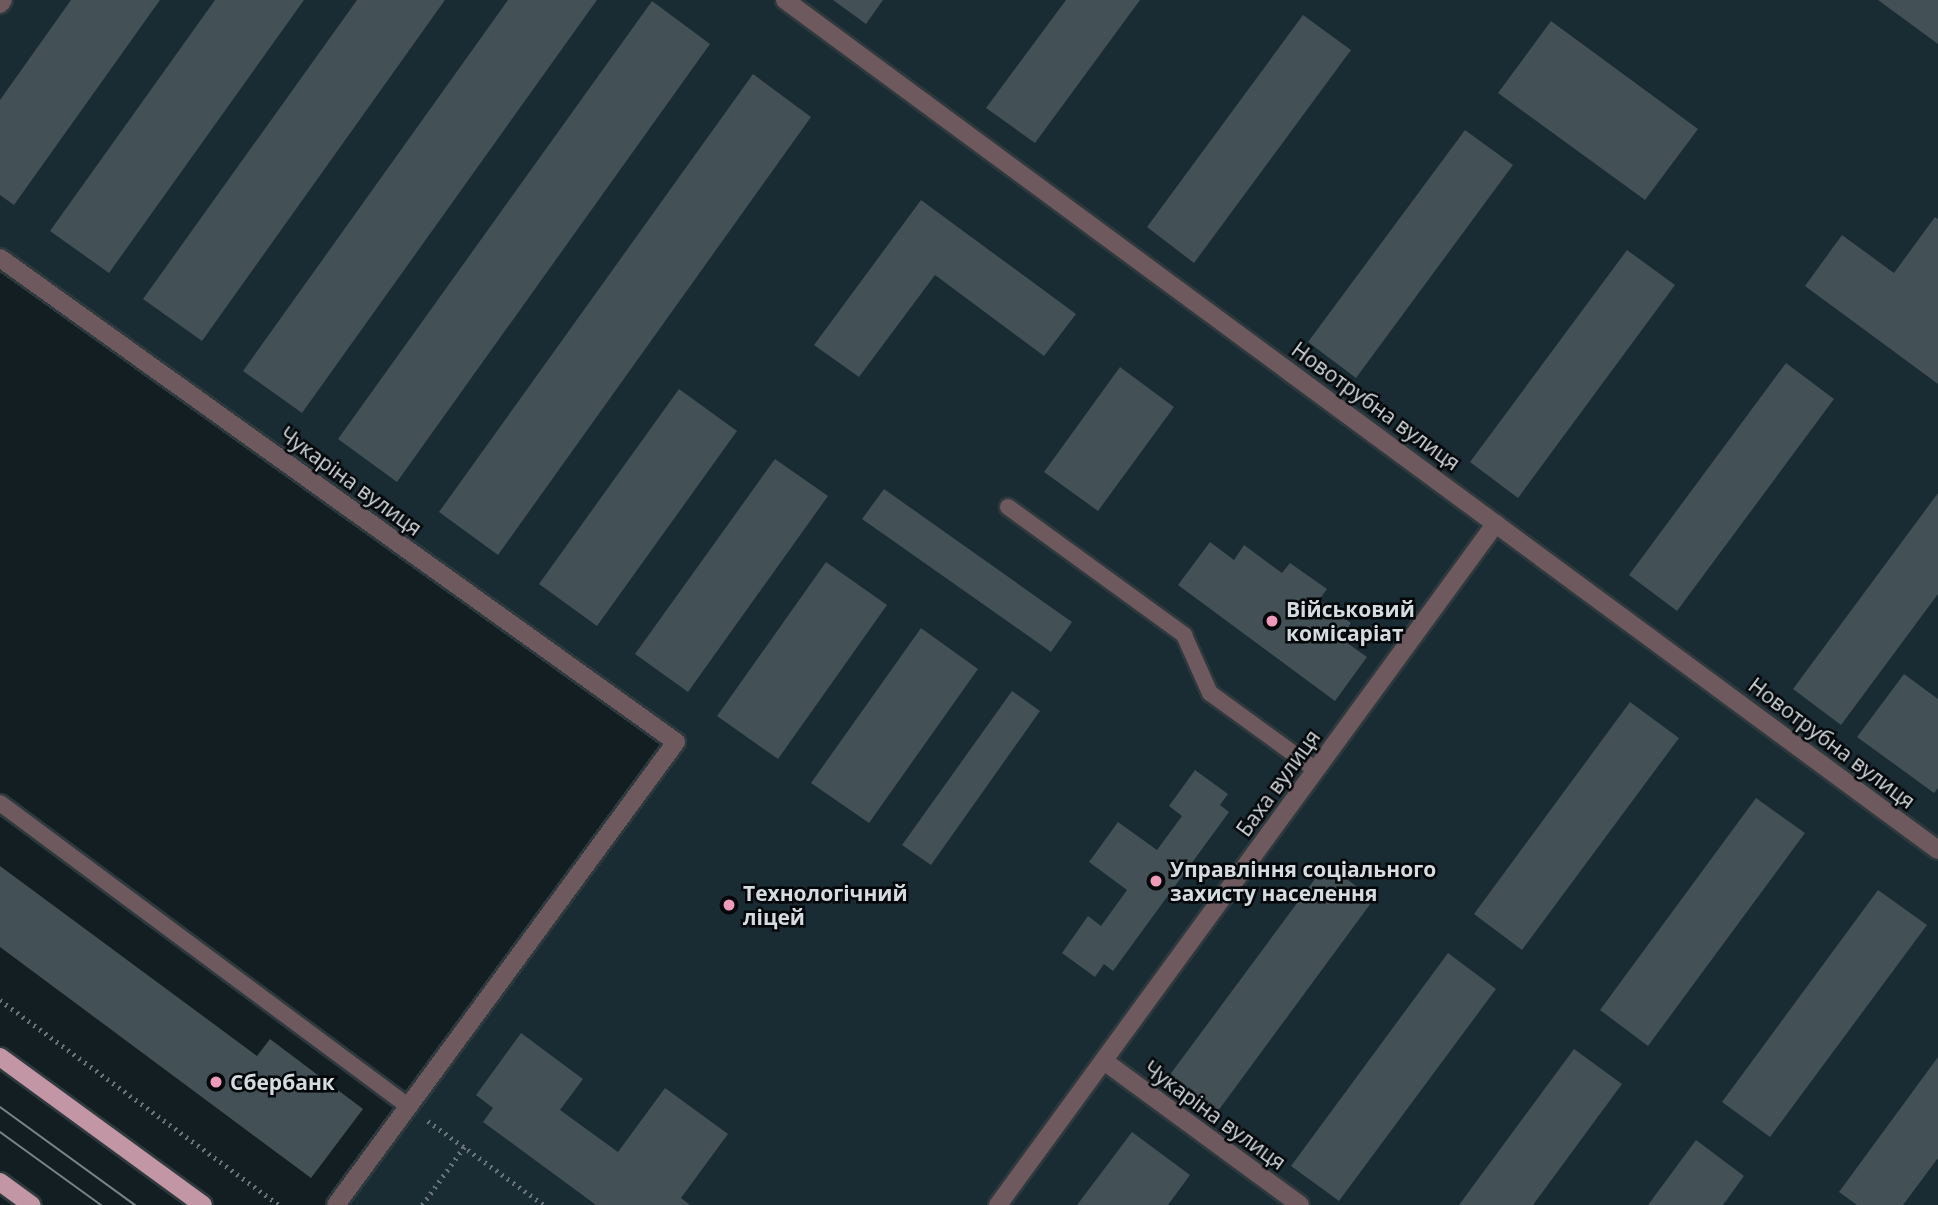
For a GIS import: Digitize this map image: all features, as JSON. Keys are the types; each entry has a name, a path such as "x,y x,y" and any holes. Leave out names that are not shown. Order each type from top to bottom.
{"main road":[{"path":"0,1057 203,1205"},
{"path":"0,1182 32,1205"}],"street":[{"name":"Новотрубна вулиця","path":"785,0 1938,850"},
{"name":"Чукаріна вулиця","path":"0,258 676,741 408,1106"},
{"name":"Баха вулиця","path":"998,1205 1496,523"},
{"name":"Чукаріна вулиця","path":"1104,1061 1300,1205"},
{"path":"335,1205 408,1106"}],"lane":[{"path":"1008,507 1184,635 1210,693 1316,770"},
{"path":"0,803 408,1106"}],"path":[{"path":"0,1000 279,1205"},
{"path":"408,1106 544,1205"},
{"path":"422,1205 464,1147"}],"shaded area":[{"path":"0,0 1938,0 1938,1205 350,1205 681,755 0,265"}],"building":[{"path":"71,0 160,0 14,205 0,195 0,100"},
{"path":"215,0 304,0 109,273 50,231"},
{"path":"357,0 445,0 202,341 143,299"},
{"path":"508,0 597,0 302,413 243,371"},
{"path":"833,0 883,0 866,24"},
{"path":"1066,0 1140,0 1035,143 986,108"},
{"path":"1878,0 1938,0 1938,44"},
{"path":"652,1 710,44 397,482 338,439"},
{"path":"1303,15 1351,50 1194,263 1147,227"},
{"path":"1551,21 1698,129 1645,200 1498,93"},
{"path":"753,74 811,117 498,555 439,512"},
{"path":"1465,130 1513,165 1356,378 1308,342"},
{"path":"921,200 1076,314 1044,356 935,275 859,377 814,345"},
{"path":"1935,217 1938,219 1938,384 1805,286 1842,235 1894,273"},
{"path":"1627,250 1675,285 1518,498 1470,462"},
{"path":"1786,363 1834,399 1677,611 1629,575"},
{"path":"1120,367 1174,407 1098,511 1044,472"},
{"path":"679,389 737,431 597,626 539,584"},
{"path":"775,459 828,496 688,692 635,654"},
{"path":"884,489 1072,622 1051,652 862,519"},
{"path":"1938,493 1938,594 1841,725 1793,689"},
{"path":"1210,542 1234,560 1244,545 1282,573 1290,563 1327,589 1319,600 1351,623 1340,638 1367,657 1335,701 1178,585"},
{"path":"826,562 887,605 778,759 717,716"},
{"path":"921,628 978,669 869,823 811,783"},
{"path":"1904,674 1938,699 1938,788 1934,793 1857,737"},
{"path":"1012,691 1040,711 931,865 902,845"},
{"path":"1630,702 1679,738 1522,950 1474,914"},
{"path":"1195,770 1228,794 1220,805 1229,812 1113,971 1104,964 1095,977 1062,953 1088,916 1101,926 1127,890 1089,862 1118,822 1157,850 1182,816 1169,806"},
{"path":"1756,798 1805,833 1648,1046 1600,1010"},
{"path":"1326,864 1374,899 1218,1111 1169,1076"},
{"path":"0,866 257,1056 270,1039 363,1109 311,1178 0,947"},
{"path":"1878,890 1927,925 1770,1137 1722,1102"},
{"path":"1448,953 1496,989 1339,1201 1291,1166"},
{"path":"521,1033 583,1079 560,1110 618,1152 665,1088 728,1134 681,1198 690,1205 596,1205 483,1122 493,1108 476,1095"},
{"path":"1574,1049 1622,1084 1533,1205 1459,1205"},
{"path":"1938,1057 1938,1158 1903,1205 1857,1205 1839,1192"},
{"path":"1132,1132 1190,1175 1168,1205 1077,1205"},
{"path":"1696,1140 1744,1176 1723,1205 1648,1205"}],"tram line":[{"path":"0,1107 135,1205"},
{"path":"0,1132 101,1205"}],"place":[{"name":"Військовий комісаріат","path":"1272,621"},
{"name":"Управління соціального захисту населення","path":"1156,881"},
{"name":"Технологічний ліцей","path":"729,905"},
{"name":"Сбербанк","path":"216,1082"}]}
